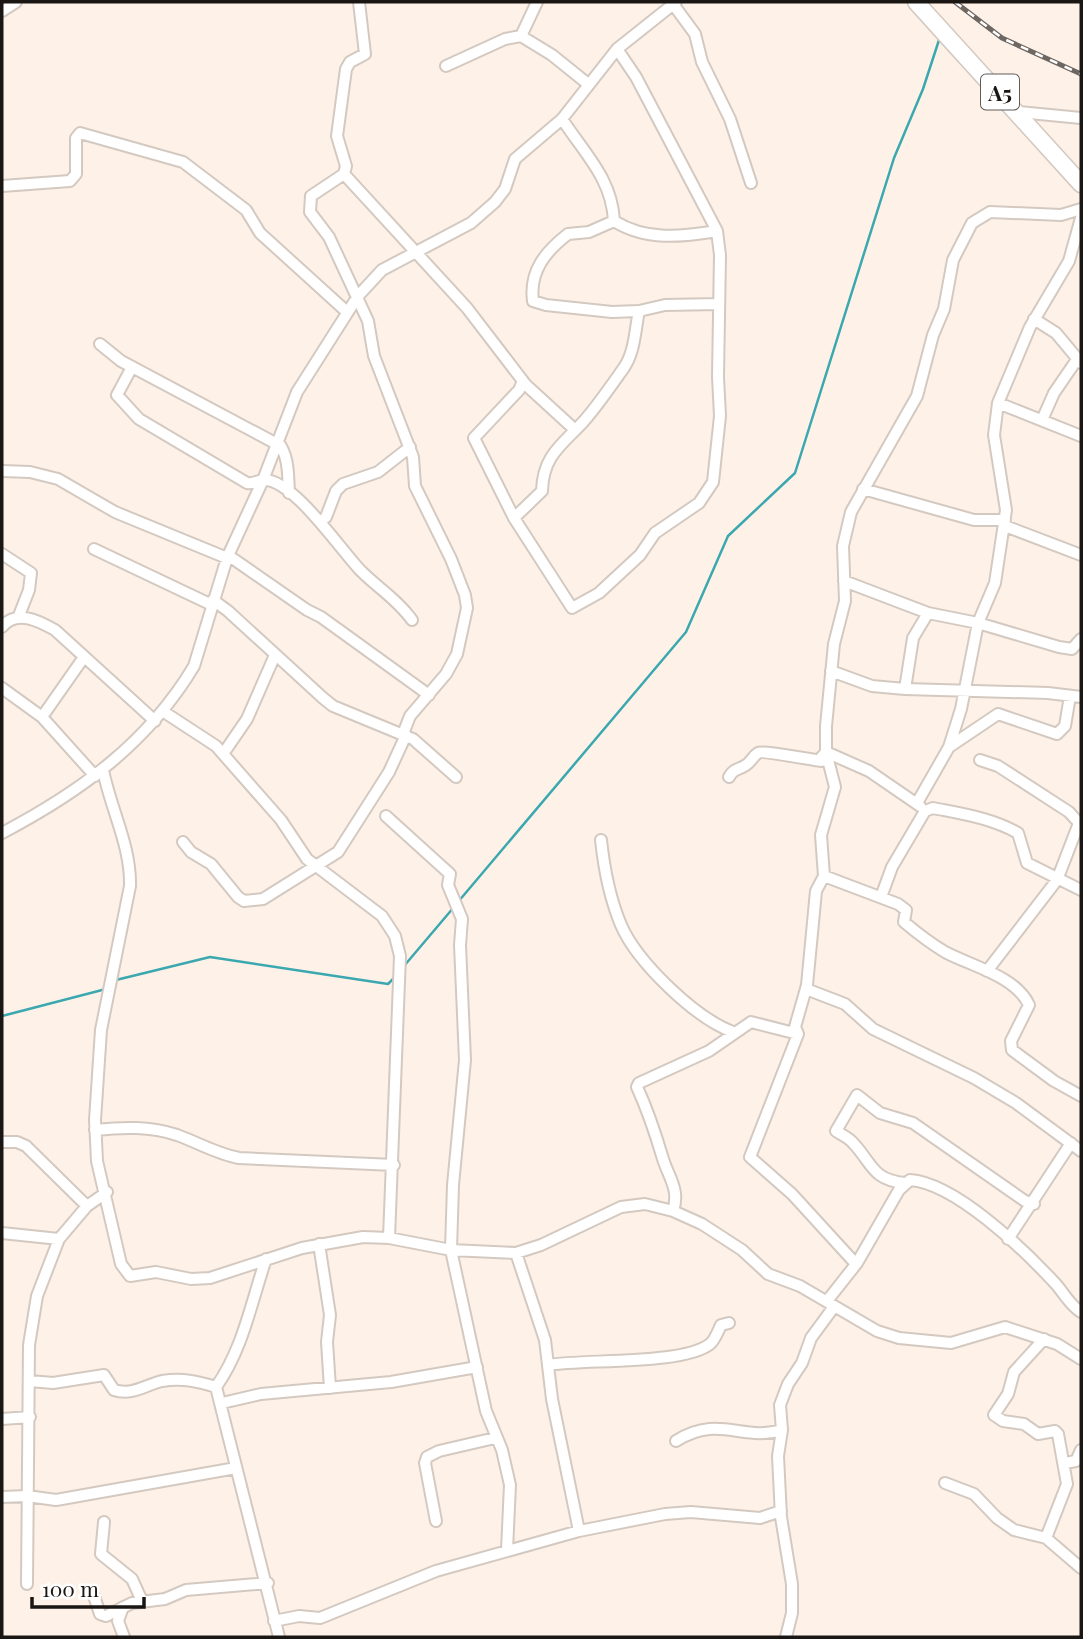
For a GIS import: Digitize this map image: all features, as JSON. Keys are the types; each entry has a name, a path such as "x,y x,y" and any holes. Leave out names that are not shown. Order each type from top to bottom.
{"highway":[{"name":"A5","path":"916,2 1019,112 1081,184"}],"street":[{"path":"2,11 16,2"},
{"path":"183,842 191,852 211,864 221,879 244,901 263,899 316,869 338,852 349,837 357,818 390,772 410,716 429,695 457,654 467,608 451,559 415,486 410,447 374,356 368,321 329,237 308,205 311,196 344,174 346,166 337,136 346,69 350,62 365,54 359,2"},
{"path":"520,36 537,2"},
{"path":"2,834 43,812 99,773 164,712 194,666 227,558 263,480 297,392 358,296 382,270 471,223 495,202 505,189 515,159 562,120 617,49 675,3 695,34 702,62 730,119 751,183"},
{"path":"446,66 505,39 520,36 552,55 588,84"},
{"path":"523,382 519,390 474,438 514,518 572,608 599,593 640,555 655,533 699,503 713,482 719,444 720,255 717,231 636,77 617,49"},
{"path":"1019,112 1081,118"},
{"path":"562,120 602,176 613,198 614,221"},
{"path":"2,186 70,181 76,174 76,138 80,134 183,162 246,210 255,228 347,312"},
{"path":"344,174 467,308 523,382 573,428"},
{"path":"856,1264 792,1194 750,1157 798,1034 795,1027 806,989 817,891 824,876 821,835 835,787 825,758 834,644 845,601 843,546 846,527 863,489 917,396 933,334 944,309 953,260 972,223 990,212 1061,215 1081,209"},
{"path":"881,897 892,867 949,747 978,623 995,583 1005,523 1005,493 994,435 998,402 1034,319 1069,261 1081,218"},
{"path":"614,221 624,227 666,238 717,231"},
{"path":"614,221 589,232 568,234 544,255 538,264 533,300 546,305 612,312 639,311 665,305 719,304"},
{"path":"514,518 542,491 541,477 550,456 573,428 583,421 625,367 639,311"},
{"path":"1034,319 1056,333 1079,361 1055,393 1042,420"},
{"path":"100,344 132,367 277,443 283,449 289,472 289,493"},
{"path":"132,367 117,395 133,415 247,483 263,480 289,493 320,522 361,571 403,607 412,620"},
{"path":"998,402 1081,436"},
{"path":"320,522 326,517 336,491 343,484 378,472 410,447"},
{"path":"4,474 30,472 58,479 109,509 232,558 321,617 429,695"},
{"path":"863,489 974,520 1005,523 1081,555"},
{"path":"94,549 228,611 333,706 405,734 456,777"},
{"path":"2,554 31,573 29,590 18,618"},
{"path":"844,581 929,613 978,623 1059,647 1072,649 1081,639"},
{"path":"905,689 913,638 929,613"},
{"path":"2,627 10,619 18,618 38,620 55,630 155,721"},
{"path":"223,754 247,719 275,655"},
{"path":"42,717 84,657"},
{"path":"831,670 872,685 905,689 1076,697 1065,726 1057,734 998,714 949,747"},
{"path":"2,688 42,717 99,773 131,862 130,886 101,1030 95,1130 97,1161 107,1192 121,1264 130,1276 156,1272 191,1279 210,1278 319,1244 363,1237 389,1238 451,1250 516,1253 541,1245 621,1207 645,1204 673,1211 726,1239 768,1274 830,1304 868,1328 900,1338 951,1343 1005,1327 1067,1348 1081,1359"},
{"path":"164,712 208,740 223,754 281,820 299,850 316,869 337,880 383,916 396,936 400,956 394,1165 389,1238"},
{"path":"729,777 736,769 765,751 810,761 825,758 869,771 921,807 1003,825 1018,833 1027,863 1081,890"},
{"path":"980,760 998,766 1076,818 1077,833 1057,880 987,971"},
{"path":"386,816 450,874 447,885 462,919 460,945 465,1060 453,1185 451,1250 486,1411 502,1450 510,1485 507,1550"},
{"path":"601,840 604,864 624,931 681,1000 722,1028 733,1032"},
{"path":"824,876 881,897 906,910 904,922 929,942 987,971 1019,992 1028,1005 1011,1041 1012,1050 1054,1081 1081,1096"},
{"path":"806,989 845,1004 873,1029 974,1078 1016,1103 1081,1151"},
{"path":"673,1211 676,1192 663,1160 651,1113 637,1087 643,1080 677,1063 709,1051 733,1032 755,1021 798,1034"},
{"path":"1034,1204 1025,1201 913,1123 880,1113 857,1095 836,1131 853,1142 872,1169 890,1180 930,1184 971,1209 1047,1274 1066,1300 1081,1312"},
{"path":"95,1130 154,1129 180,1136 220,1155 239,1158 394,1165"},
{"path":"2,1142 17,1142 26,1146 87,1206"},
{"path":"1008,1239 1034,1204 1071,1143"},
{"path":"786,1637 792,1614 792,1584 780,1511 778,1456 783,1393 802,1363 811,1338 830,1304 905,1182"},
{"path":"27,1584 29,1345 34,1311 41,1281 59,1239 87,1206 107,1192"},
{"path":"2,1233 59,1239"},
{"path":"319,1244 330,1315 327,1342 330,1388"},
{"path":"516,1253 539,1322 579,1531"},
{"path":"216,1387 228,1371 246,1325 266,1259"},
{"path":"548,1365 575,1360 616,1361 699,1350 712,1343 721,1325 729,1323"},
{"path":"1044,1339 1014,1372 1008,1394 994,1415 1003,1421 1024,1424 1038,1434 1055,1431 1065,1463 1066,1492 1056,1508 1046,1538"},
{"path":"222,1403 261,1394 391,1382 477,1367"},
{"path":"30,1381 53,1383 100,1374 108,1378 114,1390 122,1393 162,1381 190,1379 216,1387"},
{"path":"216,1387 268,1583 279,1637"},
{"path":"2,1419 30,1417"},
{"path":"676,1441 691,1432 720,1426 771,1434 782,1430"},
{"path":"436,1521 425,1463 427,1457 449,1448 495,1438"},
{"path":"1065,1463 1076,1461 1081,1450"},
{"path":"2,1497 27,1496 56,1500 236,1468"},
{"path":"945,1483 974,1494 997,1518 1014,1530 1046,1538 1081,1569"},
{"path":"274,1621 299,1616 320,1618 436,1571 579,1531 665,1514 691,1512 760,1518 780,1511"},
{"path":"104,1522 101,1554 132,1578 142,1601"},
{"path":"94,1596 103,1616 110,1616 124,1605 165,1599 204,1587 268,1583"},
{"path":"124,1605 118,1621 124,1637"}],"waterway":[{"path":"458,902 686,632 728,536 795,473 894,158 923,89 939,40"},
{"path":"404,966 454,907"},
{"path":"116,980 210,957 388,984 395,977"},
{"path":"2,1016 106,989"}],"railway":[{"path":"955,2 1002,38 1081,74"}]}
